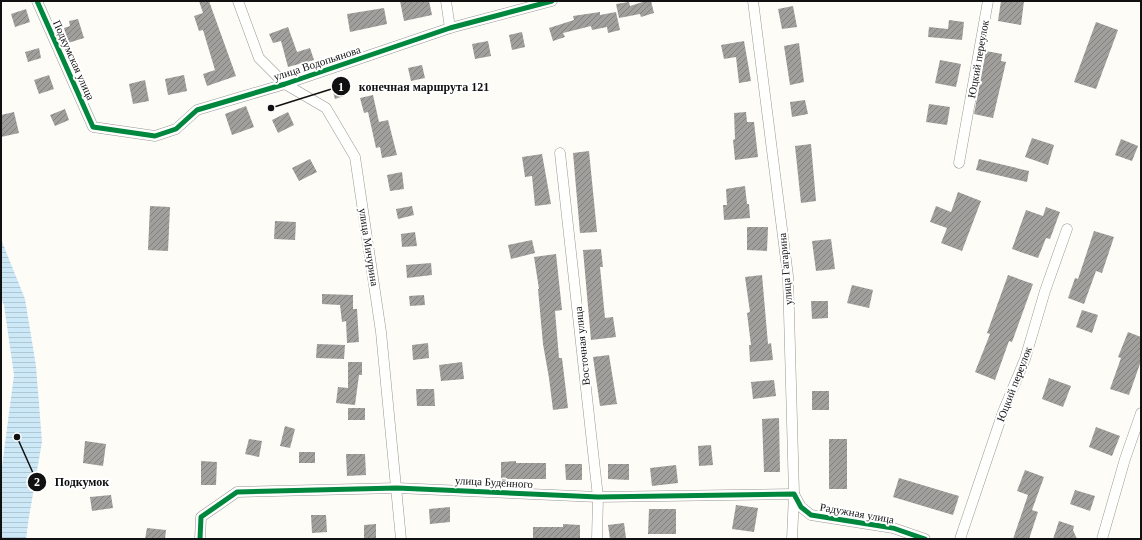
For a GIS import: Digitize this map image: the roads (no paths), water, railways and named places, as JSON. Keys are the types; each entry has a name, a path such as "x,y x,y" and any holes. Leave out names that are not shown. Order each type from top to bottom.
{"street":[{"name":"Подкумская улица","path":"37,1 92,127"},
{"name":"улица Мичурина","path":"238,1 259,58 285,84 326,108 355,158 382,332 401,539"},
{"path":"446,1 450,28"},
{"name":"улица Водопьянова","path":"92,127 155,136 176,129 197,110 285,84 450,28 552,1"},
{"name":"улица Гагарина","path":"754,1 788,276 794,494 792,539"},
{"name":"Юцкий переулок","path":"959,163 988,1"},
{"name":"Восточная улица","path":"560,153 598,497 597,539"},
{"name":"Юцкий переулок","path":"960,539 1003,412 1025,360 1045,291 1067,229"},
{"path":"1102,539 1124,459 1141,412"},
{"name":"улица Будённого","path":"200,539 201,517 238,492 397,488 598,497 794,494"},
{"name":"Радужная улица","path":"794,494 801,507 811,515 892,528 925,539"}],"water":[{"path":"1,239 25,299 36,366 42,442 26,539 1,539 1,474 14,375 4,305 1,299"}],"place":[{"name":"конечная маршрута 121","path":"271,108"},
{"name":"Подкумок","path":"17,437"}]}
